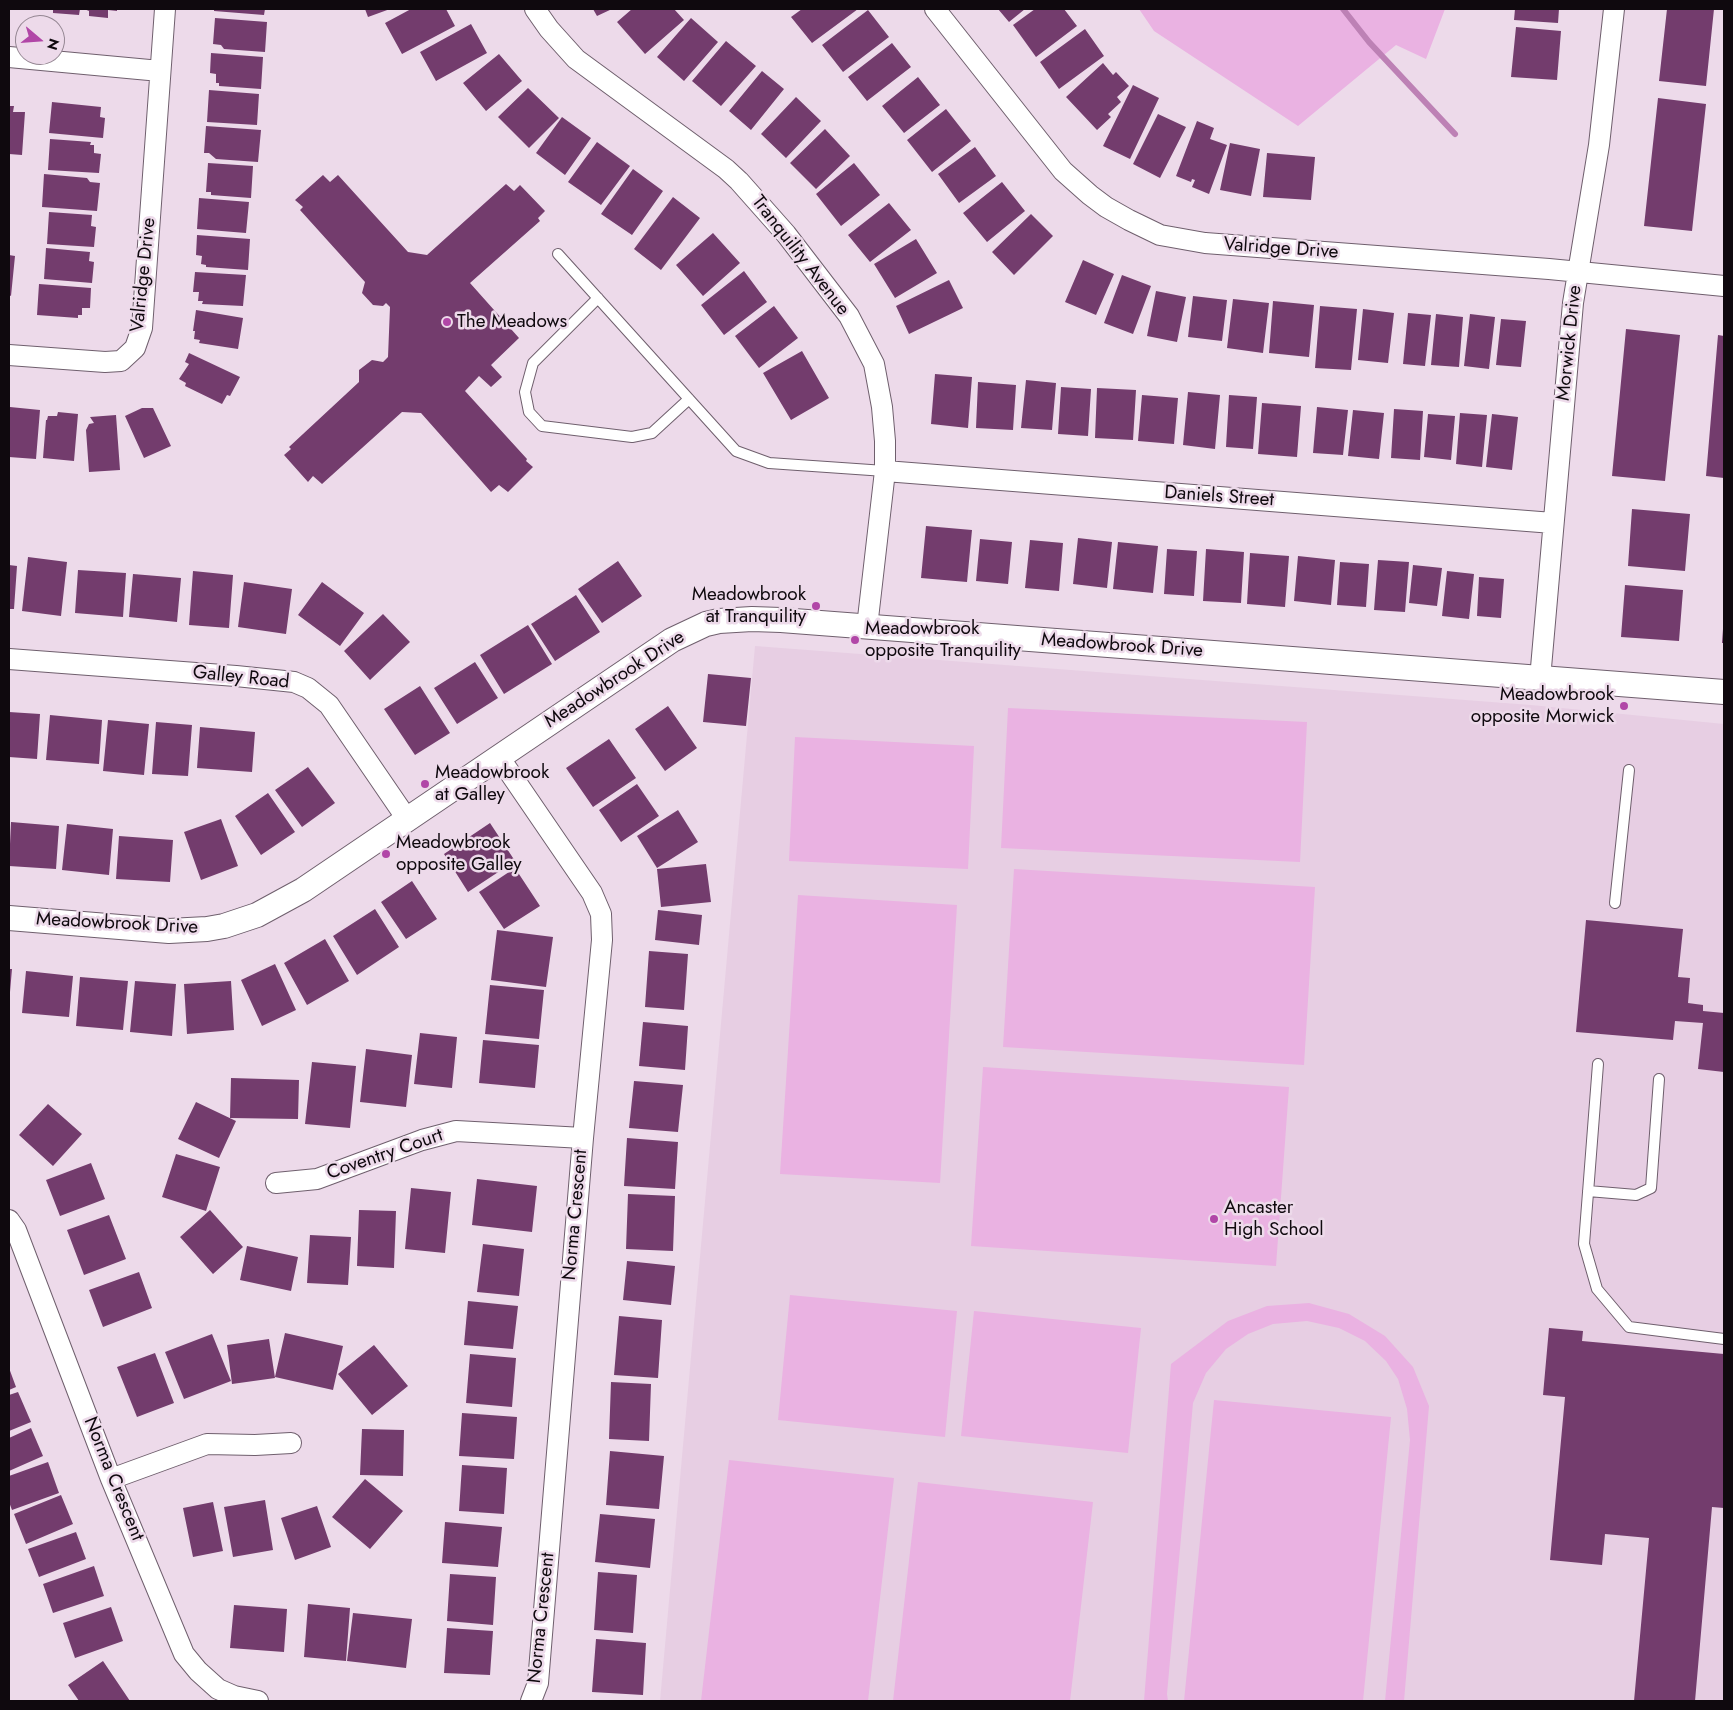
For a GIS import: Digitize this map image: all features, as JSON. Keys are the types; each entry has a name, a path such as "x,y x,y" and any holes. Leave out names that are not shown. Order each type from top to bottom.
{"street":[{"name":"Valridge Drive","path":"9,355 105,362 121,361 135,348 142,328 165,9"},
{"name":"Tranquility Avenue","path":"535,9 549,30 576,59 726,169 739,181 786,234 841,304 874,364 884,423 885,471 867,627"},
{"name":"Valridge Drive","path":"935,9 1064,171 1106,207 1160,235 1205,243 1577,272 1724,286"},
{"name":"Morwick Drive","path":"1540,679 1552,523 1577,272 1599,145 1614,9"},
{"path":"9,57 160,71"},
{"name":"Daniels Street","path":"885,471 1552,523"},
{"name":"Meadowbrook Drive","path":"9,918 169,931 200,930 224,926 257,915 303,890 672,640 706,624 733,620 752,619 867,627 1724,692"},
{"name":"Galley Road","path":"9,659 294,682 308,688 330,705 408,819"},
{"name":"Norma Crescent","path":"500,757 592,893 601,914 602,940 583,1138 538,1683 531,1701"},
{"name":"Coventry Court","path":"276,1183 317,1180 422,1140 456,1131 583,1138"},
{"name":"Norma Crescent","path":"9,1220 20,1239 111,1479 184,1654 198,1671 218,1688 234,1696 258,1701"},
{"path":"111,1479 207,1444 255,1445 291,1443"}],"lane":[{"path":"558,254 736,451 769,463 885,471"},
{"path":"598,298 533,363 525,392 529,412 542,426 632,437 652,433 689,399"},
{"path":"1615,903 1629,770"},
{"path":"1598,1064 1584,1244 1597,1289 1629,1327 1724,1339"},
{"path":"1588,1190 1636,1195 1651,1188 1659,1079"}],"shaded area":[{"path":"1139,9 1445,9 1426,59 1396,45 1298,126 1154,31"},
{"name":"Ancaster High School","path":"755,646 1531,705 1724,724 1724,1701 660,1701"},
{"path":"1008,708 1307,722 1300,862 1001,848"},
{"path":"795,737 974,746 968,869 789,861"},
{"path":"1014,869 1315,887 1304,1065 1003,1047"},
{"path":"798,895 957,905 940,1183 780,1174"},
{"path":"983,1067 1289,1087 1276,1266 971,1246"},
{"path":"790,1295 957,1311 945,1437 778,1420"},
{"path":"1309,1303 1349,1314 1385,1336 1413,1367 1429,1406 1404,1701 1385,1701 1410,1440 1407,1409 1398,1379 1386,1361 1365,1341 1339,1328 1307,1321 1273,1324 1248,1334 1226,1349 1206,1373 1193,1403 1167,1694 1168,1701 1144,1701 1171,1364 1228,1321 1267,1306"},
{"path":"974,1311 1141,1328 1128,1453 961,1436"},
{"path":"1214,1400 1391,1417 1363,1701 1184,1701"},
{"path":"729,1460 894,1478 868,1701 701,1701"},
{"path":"918,1482 1093,1502 1070,1701 893,1701"}],"building":[{"path":"53,9 80,9 79,15 53,13"},
{"path":"84,9 117,9 117,11 108,10 108,18 89,16 89,11"},
{"path":"214,9 265,9 264,15 214,11"},
{"path":"365,9 390,9 368,17"},
{"path":"411,9 446,9 455,26 402,54 385,23"},
{"path":"593,9 612,9 597,16"},
{"path":"632,9 674,9 684,20 645,54 617,22"},
{"path":"802,9 858,9 812,43 791,17"},
{"path":"998,9 1025,9 1009,22"},
{"path":"1035,9 1064,9 1077,26 1036,57 1013,25"},
{"path":"1515,9 1559,9 1558,23 1514,20"},
{"path":"1667,9 1714,9 1706,86 1659,81"},
{"path":"868,10 889,37 843,72 822,45"},
{"path":"215,18 267,22 265,52 224,49 221,45 213,44"},
{"path":"691,18 718,42 684,81 657,57"},
{"path":"471,24 487,53 436,81 420,52"},
{"path":"1516,27 1561,31 1557,80 1511,77"},
{"path":"1085,29 1104,56 1059,89 1040,62"},
{"path":"726,41 756,66 721,106 692,81"},
{"path":"892,43 911,67 867,101 848,77"},
{"path":"211,53 263,57 261,89 219,86 219,83 216,83 216,74 210,73"},
{"path":"499,54 522,81 486,111 463,83"},
{"path":"1103,63 1113,75 1116,72 1129,86 1117,97 1121,102 1108,114 1111,117 1097,130 1066,97"},
{"path":"762,71 784,89 751,130 729,111"},
{"path":"918,77 940,105 904,133 882,106"},
{"path":"1133,85 1159,98 1130,159 1103,146"},
{"path":"528,88 559,118 529,148 498,117"},
{"path":"209,90 259,94 257,125 207,122"},
{"path":"796,97 821,121 786,158 761,134"},
{"path":"1658,98 1706,104 1692,231 1644,226"},
{"path":"52,102 101,107 100,117 105,118 103,138 49,133"},
{"path":"9,106 14,106 13,112 25,112 22,155 9,154"},
{"path":"946,109 971,141 932,172 907,140"},
{"path":"1158,114 1186,127 1160,178 1133,164"},
{"path":"562,117 591,138 565,175 536,153"},
{"path":"1197,121 1214,128 1210,139 1227,145 1209,194 1192,187 1195,180 1192,179 1191,182 1176,176"},
{"path":"206,126 261,130 258,162 216,159 209,153 204,153"},
{"path":"825,129 850,156 816,189 790,163"},
{"path":"50,139 91,142 90,145 94,145 94,153 101,154 99,173 48,170"},
{"path":"597,142 630,166 601,205 568,182"},
{"path":"1230,143 1260,149 1251,196 1220,190"},
{"path":"975,147 996,176 959,203 938,174"},
{"path":"1267,153 1315,157 1311,200 1263,197"},
{"path":"208,163 253,166 251,198 211,195 211,192 206,192"},
{"path":"854,163 880,195 841,226 816,194"},
{"path":"633,169 663,191 632,235 601,214"},
{"path":"44,174 87,178 90,182 100,183 97,211 42,207"},
{"name":"The Meadows","path":"323,175 330,182 338,175 408,252 427,255 506,184 514,191 520,185 545,211 538,218 540,221 470,283 519,338 491,365 502,377 491,387 479,376 465,391 533,467 508,492 499,485 491,492 421,413 402,412 322,484 313,476 308,482 284,455 291,449 289,447 359,382 359,370 372,360 383,362 388,357 390,307 386,303 383,306 373,305 362,293 365,282 300,210 303,207 295,200"},
{"path":"1002,182 1025,211 987,242 963,213"},
{"path":"673,197 700,218 661,270 634,249"},
{"path":"199,198 249,202 246,233 197,229"},
{"path":"889,203 911,230 870,262 848,235"},
{"path":"49,212 92,215 91,226 96,227 94,247 47,244"},
{"path":"1031,214 1053,236 1014,275 992,252"},
{"path":"713,233 740,263 703,296 676,265"},
{"path":"197,235 250,239 248,270 206,267 206,265 201,264 202,256 196,255"},
{"path":"916,239 937,273 895,298 874,264"},
{"path":"46,248 90,252 89,261 94,262 92,283 44,279"},
{"path":"9,255 15,256 11,296 9,295"},
{"path":"1083,260 1114,274 1096,315 1065,302"},
{"path":"744,271 767,302 724,335 701,305"},
{"path":"195,272 246,275 243,306 202,304 203,301 198,301 199,292 193,292"},
{"path":"1122,275 1151,286 1133,334 1104,323"},
{"path":"949,280 963,308 909,334 896,306"},
{"path":"39,284 91,288 90,308 82,308 82,315 78,315 78,318 37,315"},
{"path":"1156,291 1186,297 1177,342 1147,336"},
{"path":"1193,296 1227,300 1222,341 1188,337"},
{"path":"1233,299 1269,303 1263,353 1227,348"},
{"path":"1273,301 1314,305 1309,357 1269,353"},
{"path":"774,306 798,338 759,368 735,336"},
{"path":"1320,306 1357,309 1351,370 1315,368"},
{"path":"1363,309 1394,313 1388,363 1358,360"},
{"path":"196,310 243,318 238,349 199,343 200,340 194,339 195,331 193,331"},
{"path":"1408,313 1431,315 1425,366 1403,364"},
{"path":"1436,314 1463,317 1459,367 1431,365"},
{"path":"1470,314 1495,317 1489,369 1464,366"},
{"path":"1501,319 1526,321 1521,367 1496,365"},
{"path":"1626,329 1680,335 1665,481 1612,476"},
{"path":"1718,335 1724,336 1724,478 1706,476"},
{"path":"802,351 829,398 791,420 763,373"},
{"path":"189,353 240,377 230,396 227,395 222,404 185,386 186,383 179,379 189,364 185,362"},
{"path":"935,374 972,377 968,428 931,424"},
{"path":"1026,380 1056,383 1052,430 1021,428"},
{"path":"978,382 1016,385 1013,430 976,428"},
{"path":"1061,387 1091,389 1088,436 1058,434"},
{"path":"1097,388 1136,390 1133,440 1095,438"},
{"path":"1188,392 1220,395 1215,449 1183,445"},
{"path":"1142,395 1178,398 1174,444 1138,441"},
{"path":"1229,395 1257,397 1253,449 1226,447"},
{"path":"1262,403 1301,406 1297,457 1258,454"},
{"path":"10,407 40,410 36,459 9,457"},
{"path":"1317,407 1348,410 1343,455 1313,453"},
{"path":"142,408 153,408 171,446 144,458 125,416"},
{"path":"1394,409 1423,411 1420,460 1391,458"},
{"path":"1353,410 1384,413 1379,459 1348,456"},
{"path":"58,412 78,414 74,461 43,458 46,420 48,416 57,416"},
{"path":"1460,413 1487,415 1482,467 1456,464"},
{"path":"1428,414 1455,416 1451,460 1424,457"},
{"path":"1492,414 1518,417 1512,470 1486,467"},
{"path":"116,415 120,470 89,472 86,430 89,424 94,423 90,417"},
{"path":"1632,509 1690,514 1685,571 1628,566"},
{"path":"926,526 972,530 967,582 921,578"},
{"path":"1078,538 1112,542 1107,588 1073,584"},
{"path":"980,539 1012,542 1008,584 976,581"},
{"path":"1030,540 1063,543 1059,591 1025,588"},
{"path":"1118,542 1158,546 1153,593 1113,589"},
{"path":"1167,549 1197,551 1194,596 1164,594"},
{"path":"1206,549 1244,552 1241,603 1203,601"},
{"path":"1250,553 1289,556 1285,607 1247,604"},
{"path":"1298,556 1335,560 1331,605 1294,601"},
{"path":"28,557 67,562 61,616 22,611"},
{"path":"1378,560 1409,562 1405,612 1374,610"},
{"path":"618,561 642,596 602,623 578,589"},
{"path":"1340,562 1369,564 1366,607 1337,605"},
{"path":"9,565 17,566 14,609 9,609"},
{"path":"1413,565 1442,568 1437,606 1409,603"},
{"path":"78,570 126,573 123,617 75,613"},
{"path":"193,571 233,575 229,628 189,625"},
{"path":"1447,571 1474,574 1469,619 1442,616"},
{"path":"133,574 181,578 177,622 129,617"},
{"path":"1479,577 1504,579 1501,618 1477,616"},
{"path":"244,582 292,589 286,634 238,627"},
{"path":"322,582 364,613 340,646 298,615"},
{"path":"1625,585 1683,590 1679,641 1621,637"},
{"path":"576,595 600,632 555,661 531,624"},
{"path":"383,614 410,642 370,680 344,651"},
{"path":"528,625 552,664 504,694 480,655"},
{"path":"1723,629 1724,643 1722,643"},
{"path":"475,662 498,698 457,724 434,688"},
{"path":"708,674 751,678 746,726 703,722"},
{"path":"420,686 450,733 415,755 384,709"},
{"path":"668,706 697,748 665,771 635,729"},
{"path":"9,712 40,714 37,759 9,757"},
{"path":"50,715 102,720 99,764 46,760"},
{"path":"108,720 149,724 144,775 103,771"},
{"path":"156,722 192,725 188,776 152,774"},
{"path":"200,727 255,732 252,772 197,768"},
{"path":"609,739 636,778 593,807 566,768"},
{"path":"308,767 335,803 302,827 275,790"},
{"path":"637,784 659,816 621,842 599,810"},
{"path":"268,793 295,832 261,855 235,816"},
{"path":"678,810 698,842 657,868 637,836"},
{"path":"221,819 238,866 201,880 184,832"},
{"path":"11,822 59,826 56,869 9,866"},
{"path":"490,823 515,861 468,892 444,854"},
{"path":"67,824 113,829 109,875 62,870"},
{"path":"119,836 173,840 170,882 116,879"},
{"path":"706,864 711,902 661,907 657,869"},
{"path":"515,868 540,906 504,929 479,892"},
{"path":"412,881 437,919 406,939 381,902"},
{"path":"375,909 399,947 357,975 333,936"},
{"path":"658,910 702,915 699,945 655,940"},
{"path":"1586,920 1683,929 1678,977 1690,978 1688,1003 1703,1005 1703,1011 1724,1013 1724,1072 1698,1069 1703,1023 1675,1021 1673,1040 1576,1032"},
{"path":"497,930 553,937 546,987 491,980"},
{"path":"325,939 349,981 307,1005 284,963"},
{"path":"649,951 688,954 684,1010 645,1007"},
{"path":"275,964 296,1010 262,1026 241,980"},
{"path":"9,969 12,969 10,992 9,992"},
{"path":"26,971 73,976 69,1017 22,1013"},
{"path":"80,977 128,981 123,1030 76,1026"},
{"path":"135,981 176,984 172,1036 130,1032"},
{"path":"231,981 234,1030 187,1034 184,984"},
{"path":"490,985 544,990 539,1039 485,1034"},
{"path":"643,1022 688,1026 685,1070 639,1066"},
{"path":"420,1033 457,1037 452,1088 414,1084"},
{"path":"483,1040 539,1045 535,1088 479,1083"},
{"path":"366,1049 412,1055 406,1107 360,1102"},
{"path":"312,1062 356,1066 350,1128 305,1124"},
{"path":"231,1078 299,1080 298,1119 230,1118"},
{"path":"634,1081 683,1085 678,1132 629,1128"},
{"path":"196,1102 236,1121 219,1158 178,1139"},
{"path":"48,1104 82,1134 53,1166 19,1135"},
{"path":"627,1138 678,1142 675,1189 624,1186"},
{"path":"176,1154 220,1167 206,1211 162,1197"},
{"path":"91,1163 105,1199 60,1216 46,1180"},
{"path":"477,1179 537,1186 532,1232 472,1225"},
{"path":"411,1188 451,1192 445,1253 405,1249"},
{"path":"628,1194 675,1196 673,1251 626,1249"},
{"path":"210,1210 243,1247 213,1274 180,1237"},
{"path":"359,1210 396,1211 394,1268 357,1266"},
{"path":"109,1215 126,1259 84,1275 67,1230"},
{"path":"310,1235 351,1237 348,1285 307,1283"},
{"path":"483,1244 524,1249 519,1296 477,1292"},
{"path":"247,1246 298,1257 291,1291 240,1280"},
{"path":"627,1261 675,1266 671,1305 623,1300"},
{"path":"139,1272 152,1308 103,1327 89,1290"},
{"path":"468,1301 518,1306 513,1349 464,1345"},
{"path":"619,1316 662,1320 658,1378 614,1375"},
{"path":"1549,1328 1583,1331 1582,1341 1724,1354 1724,1508 1712,1507 1695,1701 1634,1701 1649,1538 1605,1534 1602,1565 1550,1560 1565,1397 1543,1395"},
{"path":"285,1333 343,1346 333,1390 275,1377"},
{"path":"212,1334 231,1381 184,1399 165,1352"},
{"path":"269,1339 275,1378 232,1384 227,1345"},
{"path":"374,1345 408,1386 372,1415 338,1374"},
{"path":"155,1353 174,1403 137,1417 117,1367"},
{"path":"470,1354 516,1358 512,1407 466,1403"},
{"path":"9,1368 16,1387 9,1390"},
{"path":"611,1382 651,1384 649,1441 609,1439"},
{"path":"18,1392 31,1422 9,1431 9,1395"},
{"path":"462,1413 517,1417 514,1459 459,1456"},
{"path":"31,1428 43,1456 9,1471 9,1438"},
{"path":"362,1429 404,1430 403,1476 360,1475"},
{"path":"610,1451 664,1456 659,1509 606,1505"},
{"path":"48,1462 59,1493 12,1510 9,1502 9,1476"},
{"path":"462,1465 507,1468 504,1514 459,1511"},
{"path":"365,1479 403,1511 370,1549 332,1517"},
{"path":"61,1495 73,1524 26,1544 14,1514"},
{"path":"265,1500 273,1550 233,1557 224,1507"},
{"path":"213,1502 223,1551 193,1557 183,1508"},
{"path":"317,1506 331,1547 295,1560 281,1518"},
{"path":"600,1514 655,1519 650,1568 595,1562"},
{"path":"445,1522 502,1527 498,1567 442,1563"},
{"path":"76,1532 86,1559 39,1577 28,1549"},
{"path":"94,1566 104,1596 53,1613 43,1584"},
{"path":"598,1572 637,1575 633,1633 594,1630"},
{"path":"450,1574 496,1577 493,1625 447,1621"},
{"path":"308,1604 350,1608 346,1661 304,1657"},
{"path":"234,1605 287,1609 284,1652 230,1648"},
{"path":"111,1607 123,1641 75,1658 63,1623"},
{"path":"353,1613 412,1619 406,1668 347,1661"},
{"path":"447,1628 493,1631 490,1675 444,1673"},
{"path":"596,1639 646,1643 643,1695 592,1692"},
{"path":"103,1661 130,1701 79,1701 68,1685"}],"waterway":[{"path":"1343,9 1369,42 1455,134"}],"place":[{"name":"The Meadows","path":"447,322"},
{"name":"Meadowbrook at Tranquility","path":"816,606"},
{"name":"Meadowbrook opposite Tranquility","path":"855,640"},
{"name":"Meadowbrook opposite Morwick","path":"1624,706"},
{"name":"Meadowbrook at Galley","path":"425,784"},
{"name":"Meadowbrook opposite Galley","path":"386,854"},
{"name":"Ancaster High School","path":"1214,1219"}]}
